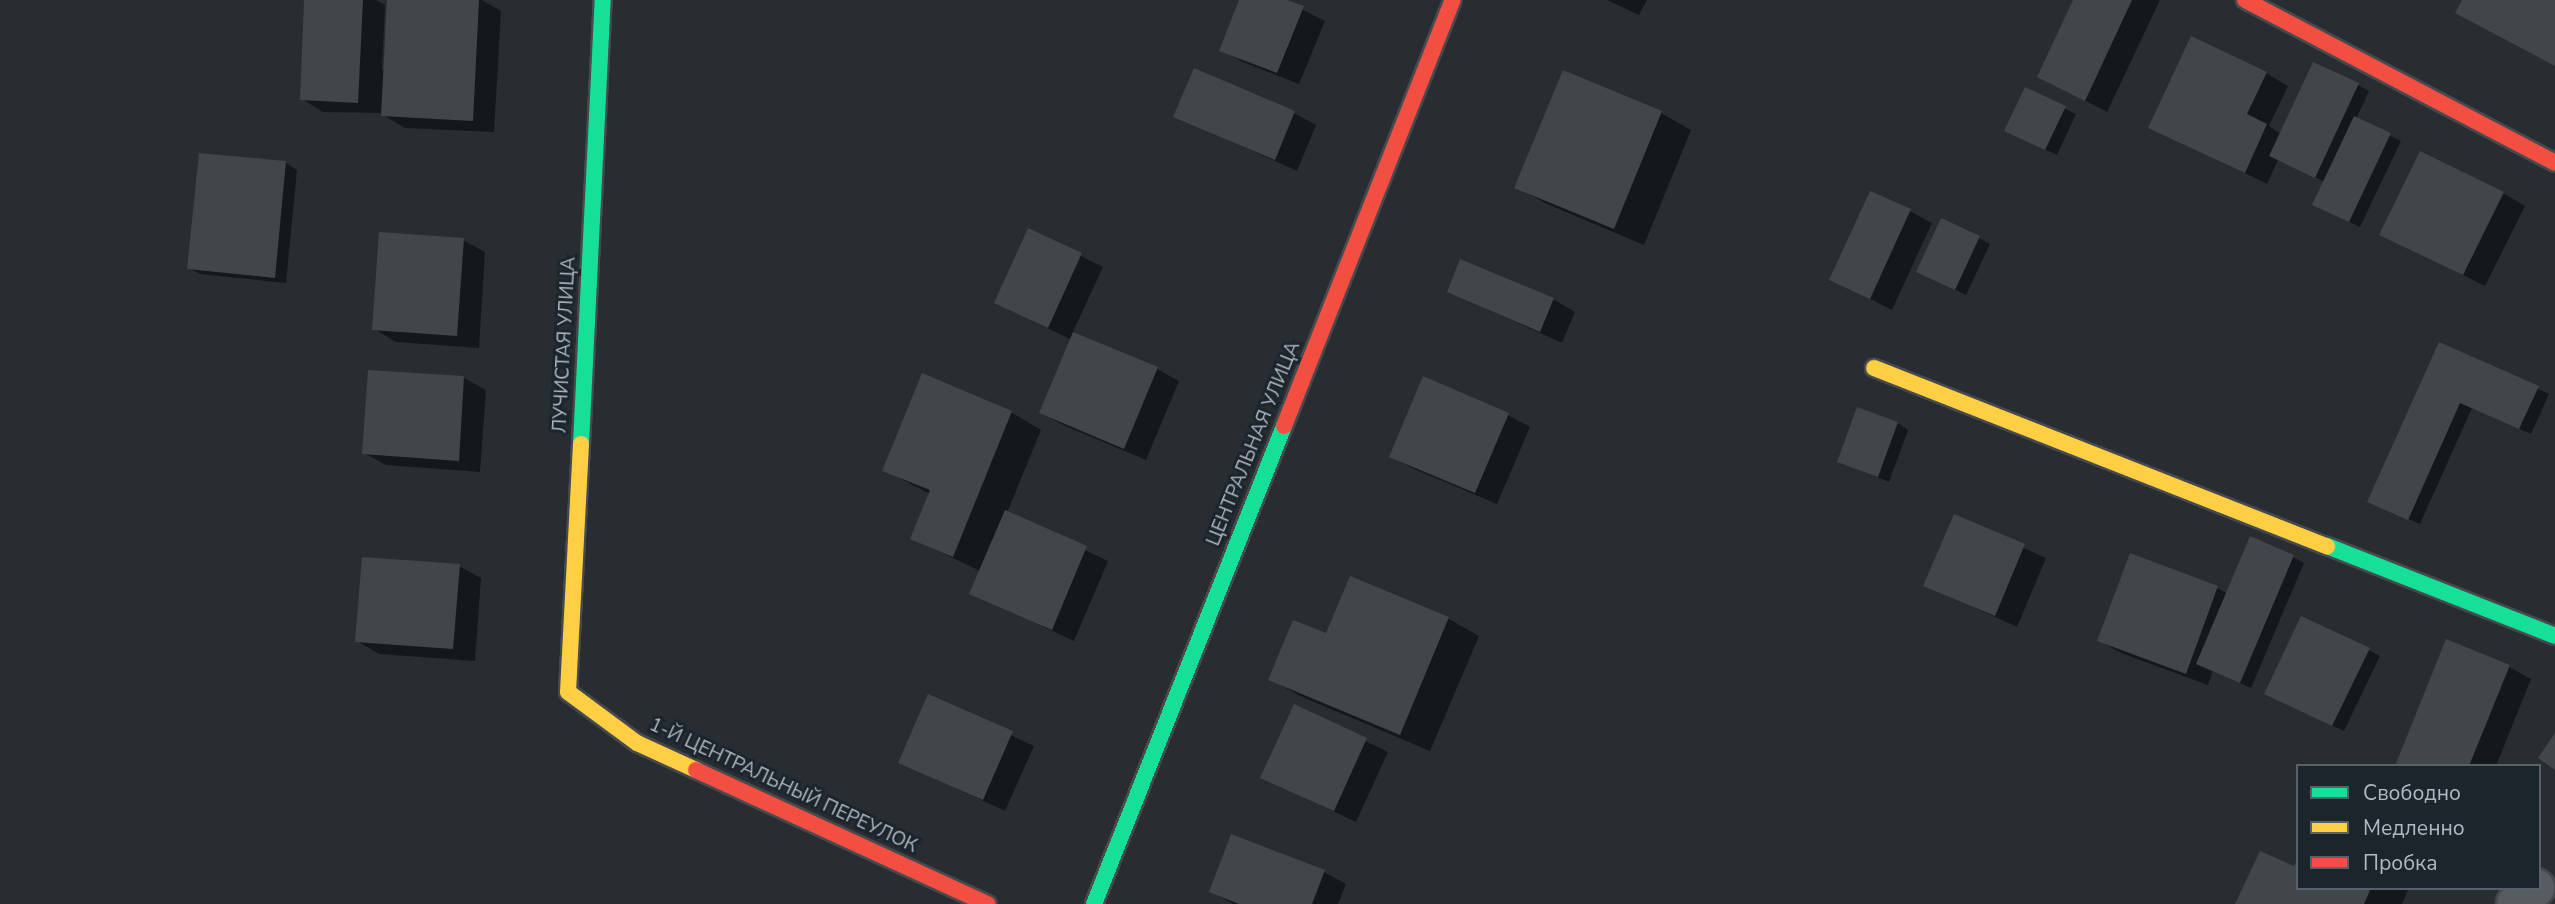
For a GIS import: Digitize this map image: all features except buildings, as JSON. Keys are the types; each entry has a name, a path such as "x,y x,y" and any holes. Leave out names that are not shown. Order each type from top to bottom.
{"street":[{"name":"ЛУЧИСТАЯ УЛИЦА","path":"568,692 603,0"},
{"name":"ЦЕНТРАЛЬНАЯ УЛИЦА","path":"1094,904 1453,0"},
{"path":"2245,0 2555,163"},
{"path":"1874,368 2555,636"},
{"name":"1-Й ЦЕНТРАЛЬНЫЙ ПЕРЕУЛОК","path":"568,692 638,743 988,904"},
{"path":"2541,882 2555,871"},
{"path":"2516,904 2533,890"}],"traffic: fast":[{"path":"581,444 603,0"},
{"path":"1094,904 1284,426"},
{"path":"2327,546 2555,636"}],"traffic: slow":[{"path":"1874,368 2327,546"},
{"path":"581,444 568,692 637,743 696,770"}],"traffic: jam":[{"path":"1284,426 1453,0"},
{"path":"2245,0 2555,163"},
{"path":"696,770 988,904"}]}
